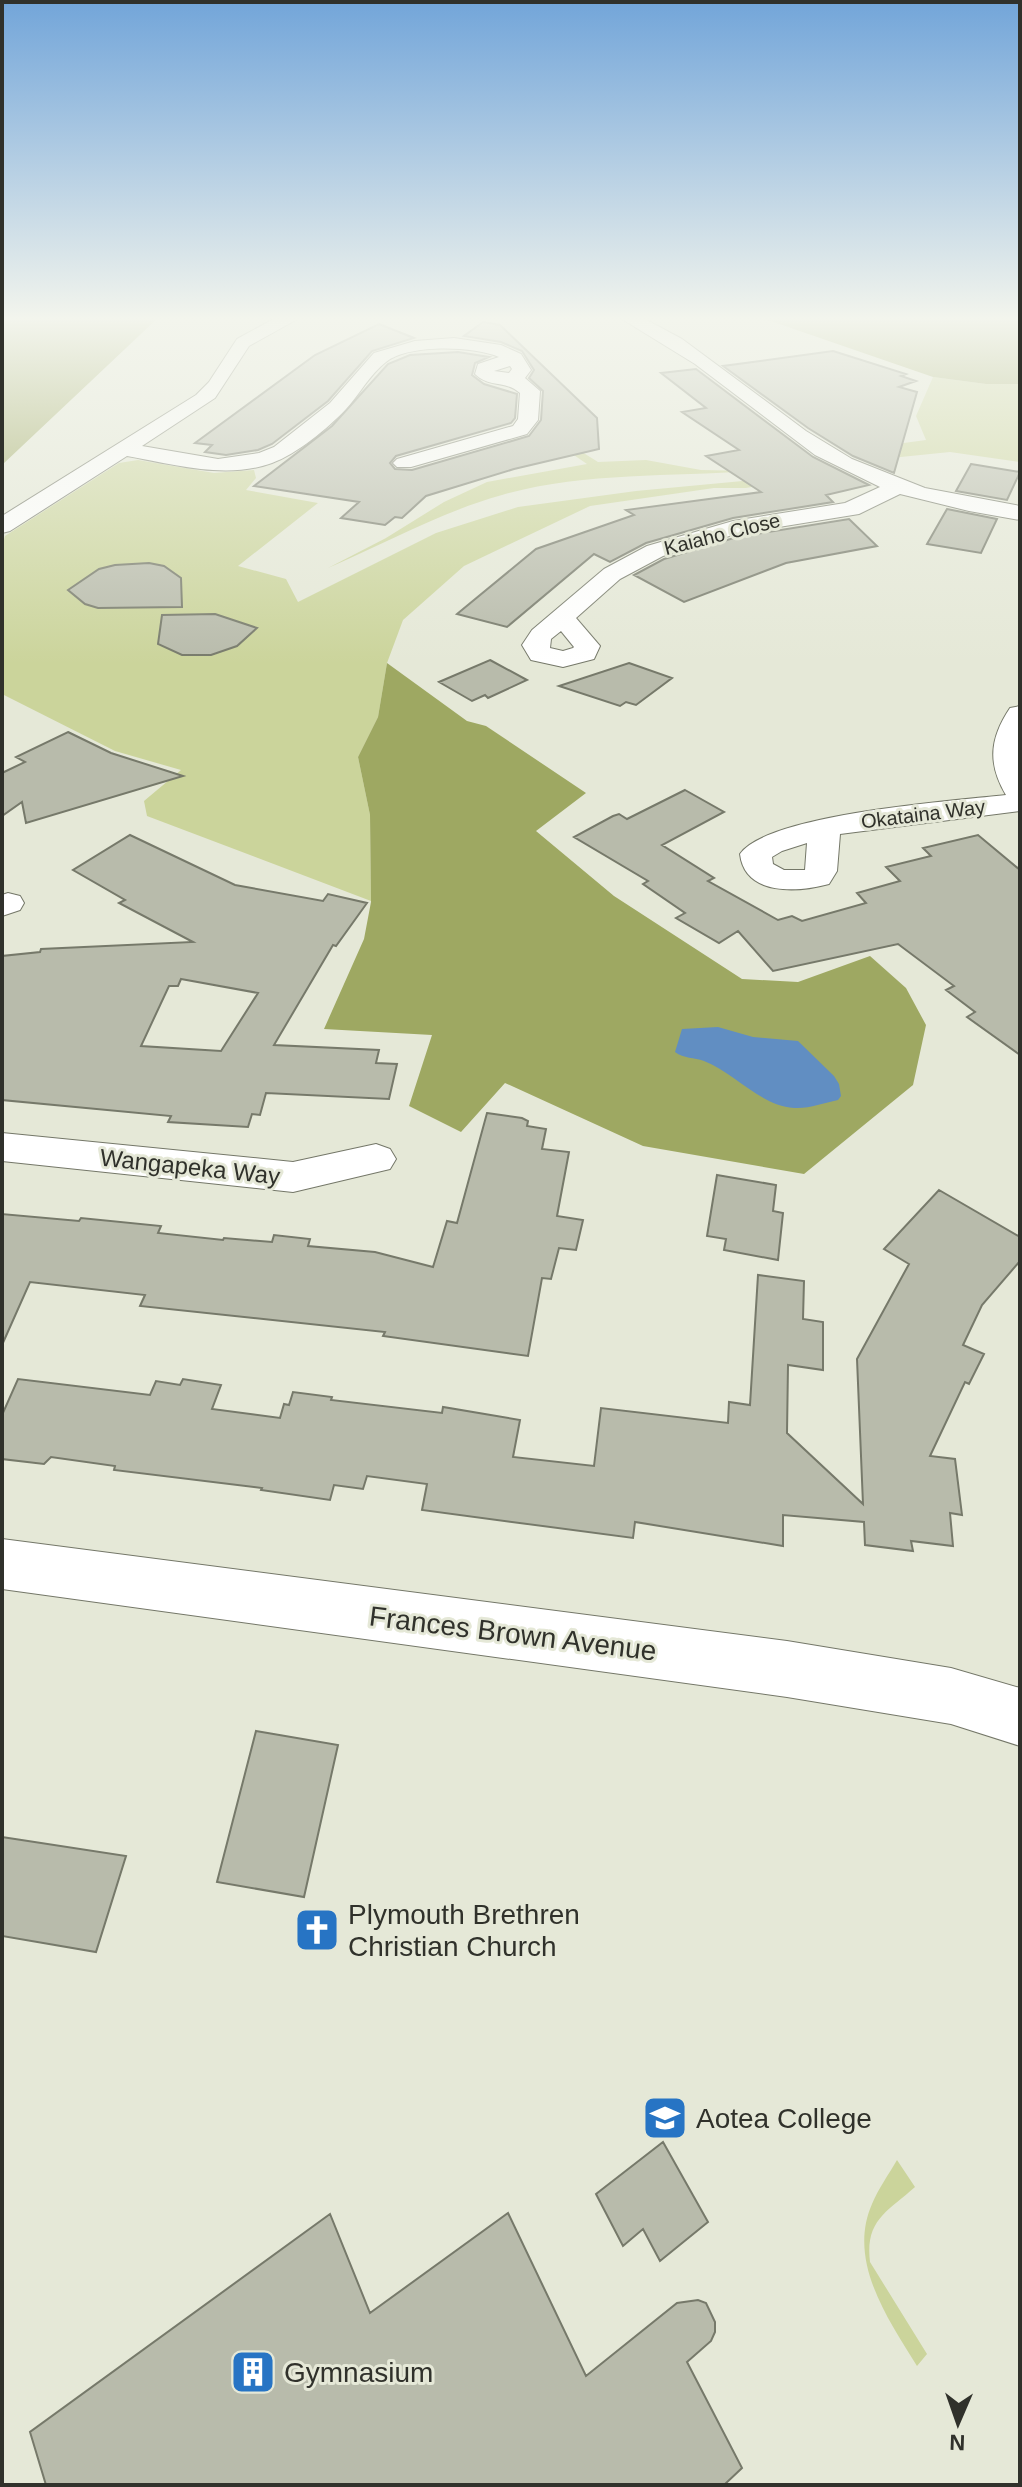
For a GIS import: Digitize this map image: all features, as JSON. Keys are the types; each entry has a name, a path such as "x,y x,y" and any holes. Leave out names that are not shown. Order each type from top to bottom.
{"street":[{"path":"2,526 149,432"},
{"path":"122,449 218,465 250,463 281,451 305,432"},
{"path":"404,463 513,432"},
{"path":"796,432 823,452 899,486 956,502 1020,513"},
{"name":"Kaiaho Close","path":"562,617 612,574 655,551 733,528 851,509 899,486"},
{"path":"1020,714 1007,735 1005,752 1009,774 1020,794"},
{"name":"Okataina Way","path":"827,829 904,815 1020,802"},
{"name":"Wangapeka Way","path":"2,1147 293,1177 376,1159"},
{"name":"Frances Brown Avenue","path":"2,1564 787,1669 951,1696 1020,1717"}],"green space":[{"path":"2,432 37,432 2,465"},
{"path":"550,432 598,462 646,460 701,470 751,471 594,479 532,488 457,510 328,568 386,538 444,502 487,482 587,464 546,436"},
{"path":"923,432 1020,432 1020,462 950,452 871,460 852,450 926,440"},
{"path":"138,460 214,473 254,470 256,478 246,490 318,503 238,566 286,579 298,602 436,533 518,507 636,491 828,473 746,488 714,488 590,506 464,566 403,620 387,663 378,717 358,757 370,815 371,901 147,816 144,801 181,770 115,751 2,694 2,547 5,536 119,463"},
{"path":"387,663 467,721 486,726 586,793 536,831 614,896 742,979 798,982 870,956 906,988 926,1025 913,1085 804,1174 643,1146 505,1083 461,1132 409,1106 432,1035 324,1029 364,939 371,902 370,815 358,757 378,717"},
{"path":"897,2160 915,2187 875,2226 869,2248 870,2262 927,2354 917,2366 874,2289 864,2247 872,2204"}],"water":[{"path":"718,1027 753,1037 798,1041 834,1076 841,1096 838,1100 805,1108 781,1106 758,1095 715,1066 675,1052 682,1029"}],"building":[{"path":"210,432 288,432 258,450 226,455 205,452 212,445 195,443"},
{"path":"324,432 479,432 396,456 390,463 395,469 412,470 529,436 532,432 598,432 599,449 514,469 426,496 402,518 395,517 385,525 341,518 359,502 254,486"},
{"path":"712,432 780,432 813,457 869,485 826,495 833,502 733,518 646,543 610,562 594,554 507,627 457,614 536,549 634,515 626,510 761,492 706,456 739,450"},
{"path":"815,432 906,432 894,473 853,456"},
{"path":"971,464 1020,472 1007,500 956,491"},
{"path":"947,509 997,519 981,553 927,544"},
{"path":"849,519 877,546 786,563 684,602 634,575 664,559 737,537"},
{"path":"149,563 164,566 181,578 182,607 98,608 85,604 68,590 99,569"},
{"path":"215,614 257,628 237,646 211,655 182,655 158,644 162,615"},
{"path":"490,660 527,680 488,698 485,695 472,701 439,682"},
{"path":"629,663 672,678 636,705 626,702 620,706 559,686"},
{"path":"68,732 111,753 183,776 26,823 22,802 2,816 2,773 25,762 16,757"},
{"path":"685,790 724,812 662,845 714,878 708,881 778,920 792,916 802,921 866,903 857,893 900,881 886,867 931,856 923,848 978,835 1020,870 1020,1055 967,1017 975,1012 946,990 954,986 898,944 773,971 738,931 719,943 676,918 685,913 643,884 648,881 574,837 613,816 619,814 627,819"},
{"path":"130,835 235,885 323,901 328,894 367,903 336,946 333,945 274,1045 379,1050 376,1063 397,1064 389,1099 266,1093 260,1115 252,1114 248,1127 168,1122 171,1116 2,1100 2,956 40,952 41,949 193,942 119,903 125,900 73,870","holes":["181,979 258,993 221,1051 141,1046 169,986 178,986"]},
{"path":"487,1113 522,1118 528,1121 527,1126 546,1129 542,1149 569,1152 557,1216 583,1220 576,1250 559,1248 551,1279 542,1278 528,1356 383,1336 385,1332 140,1306 145,1295 30,1282 2,1345 2,1214 161,1226 158,1233 223,1240 272,1242 274,1235 310,1239 308,1246 375,1252 433,1267 447,1221 457,1223"},
{"path":"717,1175 776,1185 773,1211 783,1213 778,1260 724,1250 726,1239 707,1236"},
{"path":"939,1190 1020,1237 1020,1261 982,1305 963,1345 984,1354 969,1384 965,1382 930,1456 955,1459 962,1515 950,1513 953,1546 911,1541 913,1551 865,1545 864,1522 783,1515 783,1546 635,1522 633,1538 422,1510 427,1484 367,1476 363,1489 334,1485 330,1500 262,1488 114,1470 115,1466 51,1457 44,1464 2,1459 2,1415 18,1379 150,1395 156,1381 180,1385 183,1379 221,1385 212,1409 280,1418 284,1404 289,1405 293,1392 332,1397 331,1400 442,1413 443,1407 520,1420 513,1457 594,1466 601,1408 728,1423 729,1402 750,1405 758,1275 804,1281 803,1319 823,1322 823,1370 788,1365 787,1433 863,1504 857,1359 909,1264 884,1249"},
{"path":"256,1731 338,1745 304,1897 217,1882"},
{"path":"2,1837 126,1856 96,1952 2,1936"},
{"path":"663,2142 708,2222 660,2261 643,2229 623,2246 596,2194"},
{"path":"508,2213 586,2376 677,2303 698,2300 706,2303 715,2322 715,2332 711,2341 687,2362 742,2468 724,2485 46,2485 30,2432 330,2214 370,2313"}],"place":[{"name":"Plymouth Brethren Christian Church","path":"317,1930"},
{"name":"Aotea College","path":"665,2118"},
{"name":"Gymnasium","path":"253,2372"}]}
